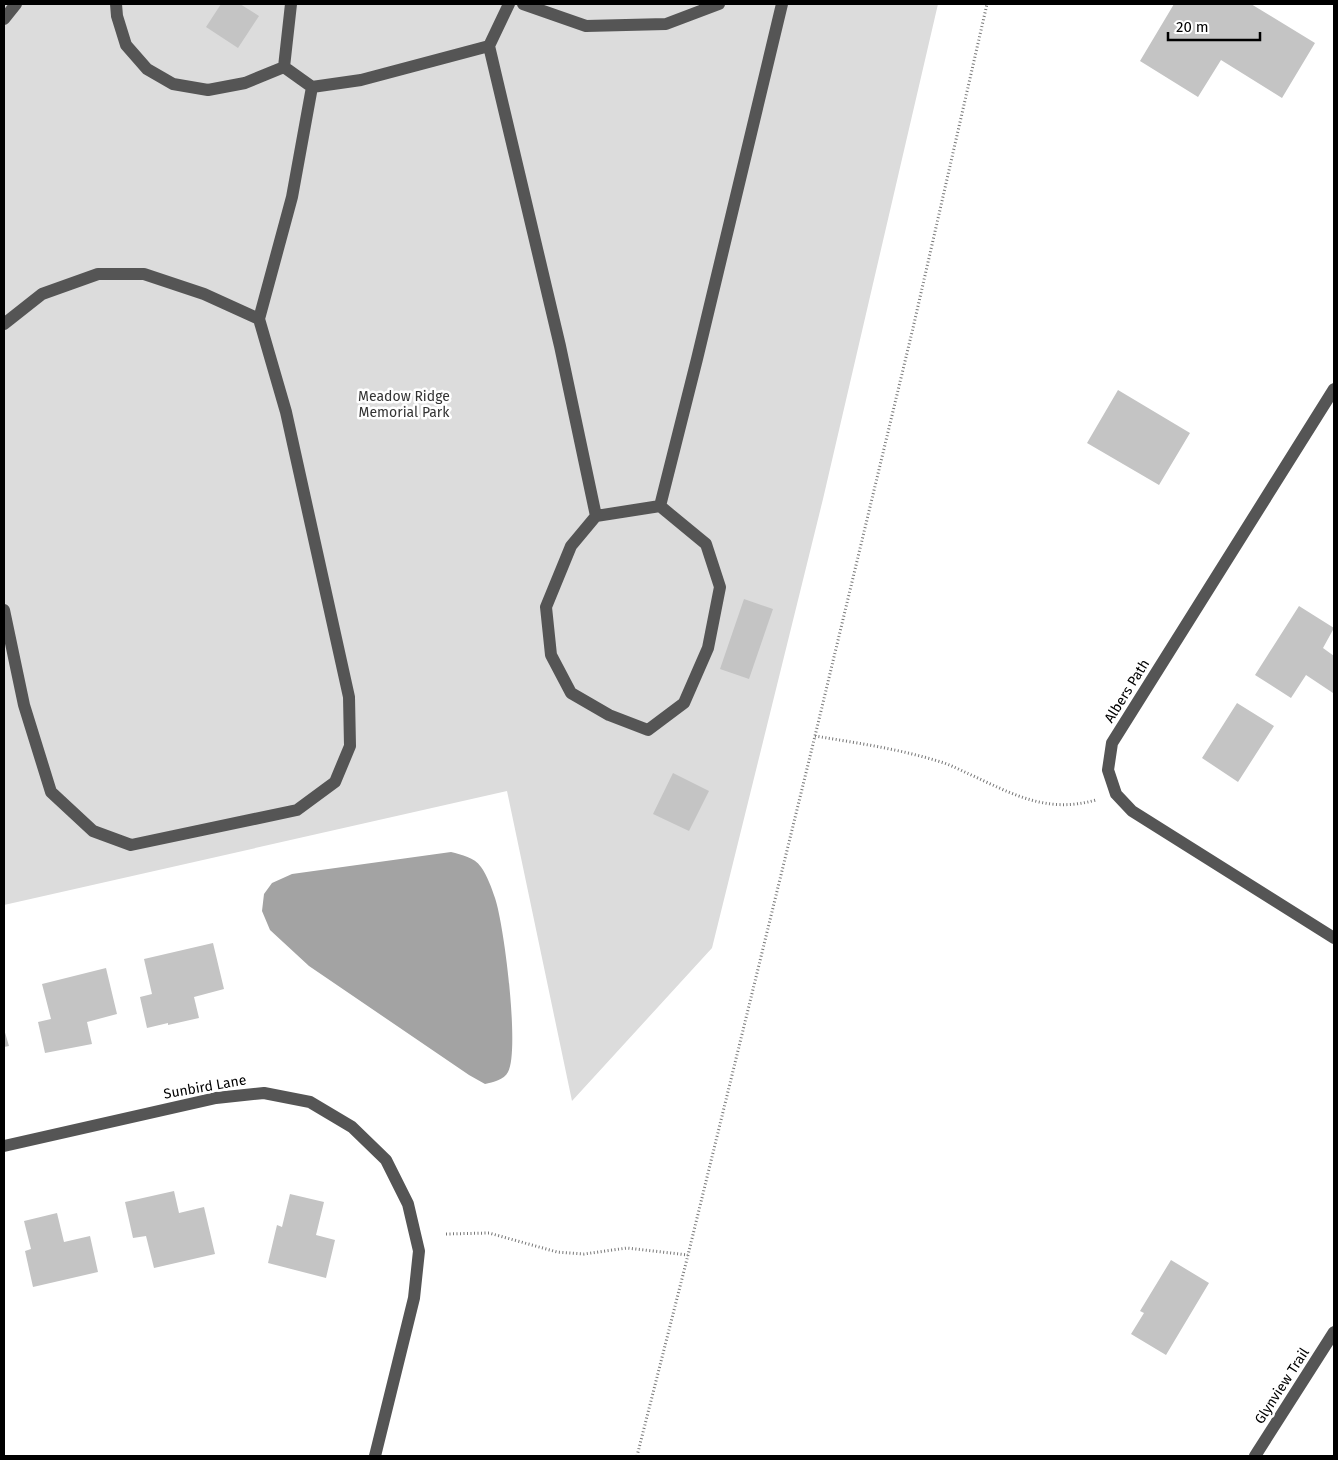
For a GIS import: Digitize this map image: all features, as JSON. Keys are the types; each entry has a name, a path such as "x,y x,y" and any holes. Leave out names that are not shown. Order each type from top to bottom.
{"street":[{"path":"4,20 16,4"},
{"path":"116,4 117,16 126,45 147,69 173,84 208,90 244,83 284,67"},
{"path":"284,67 291,4"},
{"path":"509,4 489,46 560,346 596,516"},
{"path":"524,4 586,26 666,24 719,4"},
{"path":"660,506 700,350 782,4"},
{"path":"284,67 312,87 361,80 489,46"},
{"path":"4,610 24,706 52,792 93,831 131,845 297,810 335,782 350,746 349,697 286,412 259,319 292,197 312,87"},
{"path":"4,324 42,294 98,274 144,274 204,294 259,319"},
{"name":"Albers Path","path":"1334,388 1112,743 1108,770 1116,794 1132,811 1334,938"},
{"path":"660,506 706,544 720,587 708,648 684,703 648,730 610,715 571,693 551,655 546,607 571,546 596,516 660,506"},
{"name":"Sunbird Lane","path":"4,1146 216,1098 264,1093 310,1102 352,1127 386,1160 408,1204 419,1251 414,1298 375,1456"},
{"name":"Glynview Trail","path":"1255,1456 1334,1332"}],"path":[{"path":"637,1456 815,736 913,328 987,4"},
{"path":"815,736 892,748 943,762 1018,796 1047,804 1070,805 1116,794"},
{"path":"446,1234 489,1233 557,1252 584,1254 627,1248 688,1255"}],"green space":[{"name":"Meadow Ridge Memorial Park","path":"4,4 938,4 823,499 712,948 572,1101 507,791 4,905"}],"shaded area":[{"path":"451,852 471,859 483,870 495,898 503,933 512,1014 511,1059 508,1072 504,1077 485,1084 309,966 270,930 262,911 264,894 272,883 292,874"}],"building":[{"path":"221,4 240,4 259,16 238,48 206,27"},
{"path":"1174,4 1251,4 1315,43 1282,98 1221,60 1198,97 1140,61"},
{"path":"1118,390 1190,433 1159,485 1087,443"},
{"path":"744,599 773,609 749,679 720,669"},
{"path":"1299,606 1334,628 1323,648 1334,656 1333,693 1306,675 1291,698 1255,675"},
{"path":"1237,703 1274,726 1238,782 1202,758"},
{"path":"673,773 709,791 689,831 653,814"},
{"path":"213,943 224,989 194,997 199,1018 147,1028 140,997 152,994 144,959"},
{"path":"106,968 117,1014 87,1022 92,1044 45,1053 38,1022 51,1019 42,984"},
{"path":"4,1029 9,1046 4,1047"},
{"path":"174,1191 179,1213 204,1207 215,1254 154,1268 146,1236 133,1238 125,1202"},
{"path":"290,1194 324,1202 316,1235 335,1240 326,1278 268,1263 277,1225 282,1227"},
{"path":"57,1213 64,1242 90,1236 98,1272 33,1287 25,1251 31,1249 24,1221"},
{"path":"1171,1260 1209,1283 1166,1355 1131,1334 1144,1313 1140,1311"}]}
